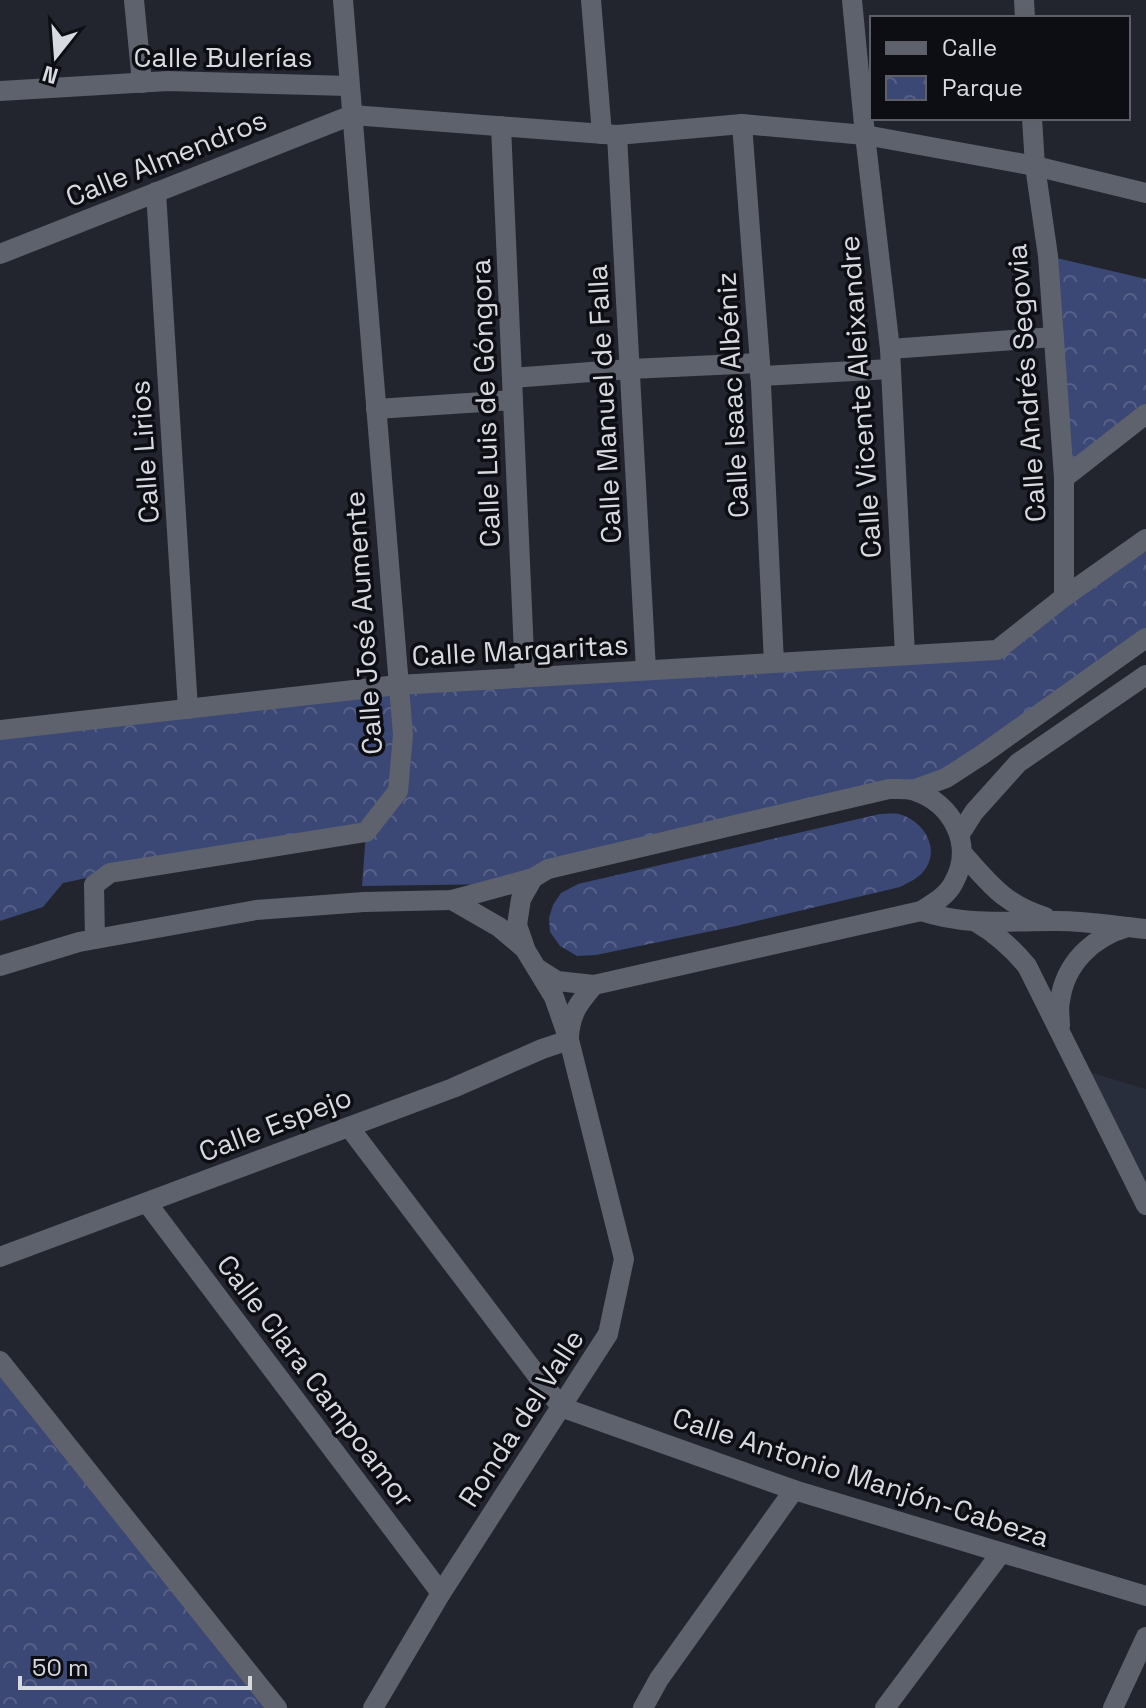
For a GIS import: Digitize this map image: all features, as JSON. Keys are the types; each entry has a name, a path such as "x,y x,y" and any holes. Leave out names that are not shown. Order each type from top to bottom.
{"street":[{"path":"134,0 142,83"},
{"name":"Calle José Aumente","path":"95,939 94,885 110,873 366,832 398,791 403,735 343,0"},
{"name":"Calle Manuel de Falla","path":"591,0 610,134 630,369 646,670"},
{"name":"Calle Vicente Aleixandre","path":"852,0 891,359 905,655"},
{"name":"Calle Bulerías","path":"0,91 168,81 349,86"},
{"path":"352,115 610,134 742,124 865,135 1035,166 1146,193"},
{"name":"Calle Almendros","path":"0,254 352,115"},
{"name":"Calle Andrés Segovia","path":"1032,120 1035,166 1048,256 1064,478 1064,597"},
{"name":"Calle Isaac Albéniz","path":"742,124 760,369 774,663"},
{"name":"Calle Luis de Góngora","path":"501,126 525,677"},
{"name":"Calle Lirios","path":"156,192 188,709"},
{"path":"512,378 630,369 760,369 891,359 1054,337"},
{"path":"376,409 513,400"},
{"path":"1064,478 1146,414"},
{"path":"1064,597 1146,539"},
{"name":"Calle Margaritas","path":"0,730 398,685 997,650 1064,597"},
{"path":"0,966 79,942 256,910 364,902 452,900 533,878 548,869 859,795 889,789 913,790 946,778 1146,638"},
{"path":"538,969 557,981 594,985 921,911 940,900 954,883 962,844 974,812 1018,763 1146,675"},
{"path":"913,790 936,801 950,815 962,844 1002,896 1023,910 1056,920"},
{"path":"526,951 517,925 521,899 533,878"},
{"path":"452,900 499,927 526,951"},
{"path":"921,911 943,918 976,922 1056,920 1137,928"},
{"path":"976,922 1012,948 1027,966 1146,1205"},
{"path":"1060,1030 1059,1001 1067,975 1094,943 1111,932 1137,928"},
{"name":"Ronda del Valle","path":"373,1708 441,1593 608,1334 624,1259 569,1040 554,997 526,951"},
{"name":"Ronda del Valle","path":"569,1040 570,1019 594,985"},
{"name":"Calle Espejo","path":"0,1257 453,1088 569,1040"},
{"path":"349,1127 561,1407"},
{"name":"Calle Clara Campoamor","path":"147,1203 441,1593"},
{"path":"0,1361 277,1708"},
{"name":"Calle Antonio Manjón-Cabeza","path":"561,1407 794,1490 1146,1596"},
{"path":"643,1708 659,1679 794,1490"},
{"path":"885,1708 1001,1553"},
{"path":"1113,1708 1146,1637"}],"shaded area":[{"path":"1079,1069 1146,1089 1146,1205"}],"green space":[{"path":"1048,256 1146,279 1146,414 1064,478"},
{"path":"1146,539 1146,633 913,790 501,884 362,886 366,832 63,883 43,907 0,921 0,730 398,685 997,650"},
{"path":"880,814 907,817 921,828 930,843 930,860 926,868 918,877 900,887 596,955 577,956 560,946 550,932 549,918 553,905 561,893 578,884"},
{"path":"0,1361 277,1708 0,1708"}]}
